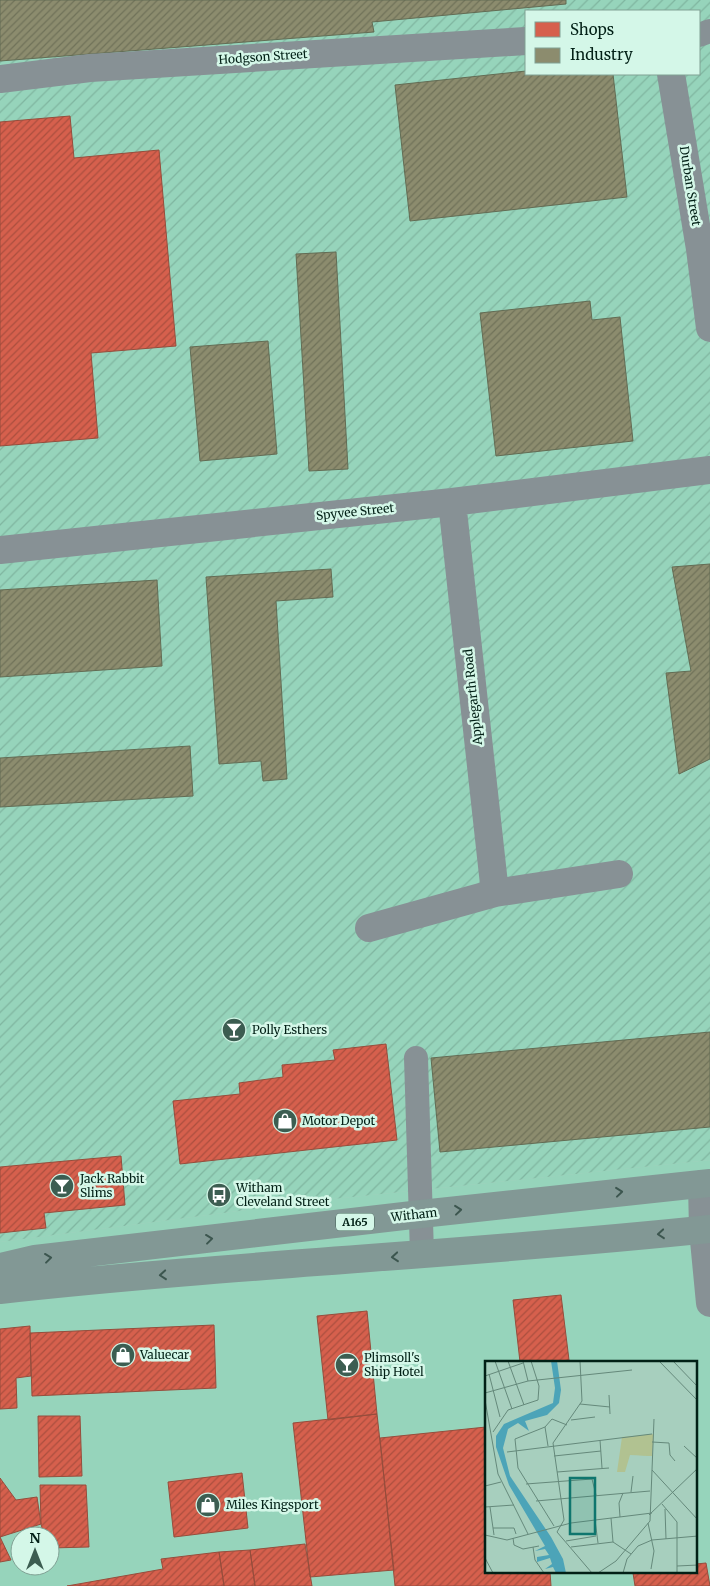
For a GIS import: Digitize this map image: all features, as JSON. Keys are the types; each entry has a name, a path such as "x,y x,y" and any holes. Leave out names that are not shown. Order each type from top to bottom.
{"highway":[{"name":"Witham","path":"0,1267 35,1259 706,1183"},
{"path":"0,1290 706,1230"}],"street":[{"name":"Hodgson Street","path":"0,79 90,68 525,40"},
{"name":"Durban Street","path":"671,75 700,249 710,328"},
{"name":"Spyvee Street","path":"0,550 452,502 710,470"},
{"name":"Applegarth Road","path":"452,502 495,893"},
{"path":"369,928 495,893 619,874"},
{"path":"706,1183 706,1230 710,1302"}],"lane":[{"path":"416,1058 422,1254"}],"shaded area":[{"path":"0,0 710,0 710,1160 323,1200 0,1242"},
{"path":"710,1160 710,1586 0,1586 0,1242 323,1200"}],"building: Shops":[{"path":"70,116 74,158 159,150 176,346 91,353 98,438 0,446 0,122"},
{"name":"Motor Depot","path":"386,1044 397,1140 180,1164 173,1101 240,1094 239,1083 283,1077 282,1065 335,1060 333,1050"},
{"name":"Jack Rabbit Slims","path":"121,1156 125,1205 44,1213 46,1228 0,1233 0,1167"},
{"path":"561,1295 569,1360 520,1361 513,1300"},
{"name":"Plimsoll's Ship Hotel","path":"367,1311 377,1414 328,1420 317,1316"},
{"name":"Valuecar","path":"214,1325 216,1388 32,1396 30,1333"},
{"path":"30,1326 31,1376 16,1378 17,1408 0,1409 0,1329"},
{"path":"377,1414 394,1570 310,1577 293,1423"},
{"path":"38,1416 80,1416 82,1476 39,1477"},
{"path":"485,1427 485,1574 550,1574 551,1586 395,1586 380,1438"},
{"name":"Miles Kingsport","path":"242,1473 248,1528 174,1537 168,1482"},
{"path":"0,1478 16,1500 37,1497 41,1524 35,1526 10,1526 10,1534 0,1537"},
{"path":"40,1485 86,1485 89,1547 60,1548 60,1526 42,1526"},
{"path":"0,1537 10,1560 0,1562"},
{"path":"305,1544 312,1586 255,1586 250,1550"},
{"path":"250,1550 255,1586 224,1586 219,1552"},
{"path":"219,1552 224,1586 67,1586 163,1569 161,1559"},
{"path":"706,1563 710,1586 635,1586 633,1574 698,1574 698,1564"}],"building: Industry":[{"path":"0,0 566,0 566,4 372,22 374,32 0,61"},
{"path":"525,71 525,75 613,75 627,197 410,221 395,85"},
{"path":"336,252 348,469 309,471 296,254"},
{"path":"590,301 592,320 620,317 633,441 496,456 480,313"},
{"path":"268,341 277,454 200,461 190,347"},
{"path":"710,564 710,759 679,774 666,673 691,671 672,567"},
{"path":"331,569 333,597 276,601 287,779 263,781 261,761 219,764 206,577"},
{"path":"157,580 162,666 0,677 0,590"},
{"path":"190,746 193,796 0,807 0,758"},
{"path":"710,1032 710,1127 440,1152 431,1058"}],"place":[{"name":"Polly Esthers","path":"234,1030"},
{"name":"Motor Depot","path":"285,1121"},
{"name":"Jack Rabbit Slims","path":"62,1186"},
{"name":"Witham Cleveland Street","path":"219,1195"},
{"name":"Valuecar","path":"123,1355"},
{"name":"Plimsoll's Ship Hotel","path":"347,1365"},
{"name":"Miles Kingsport","path":"208,1505"}]}
